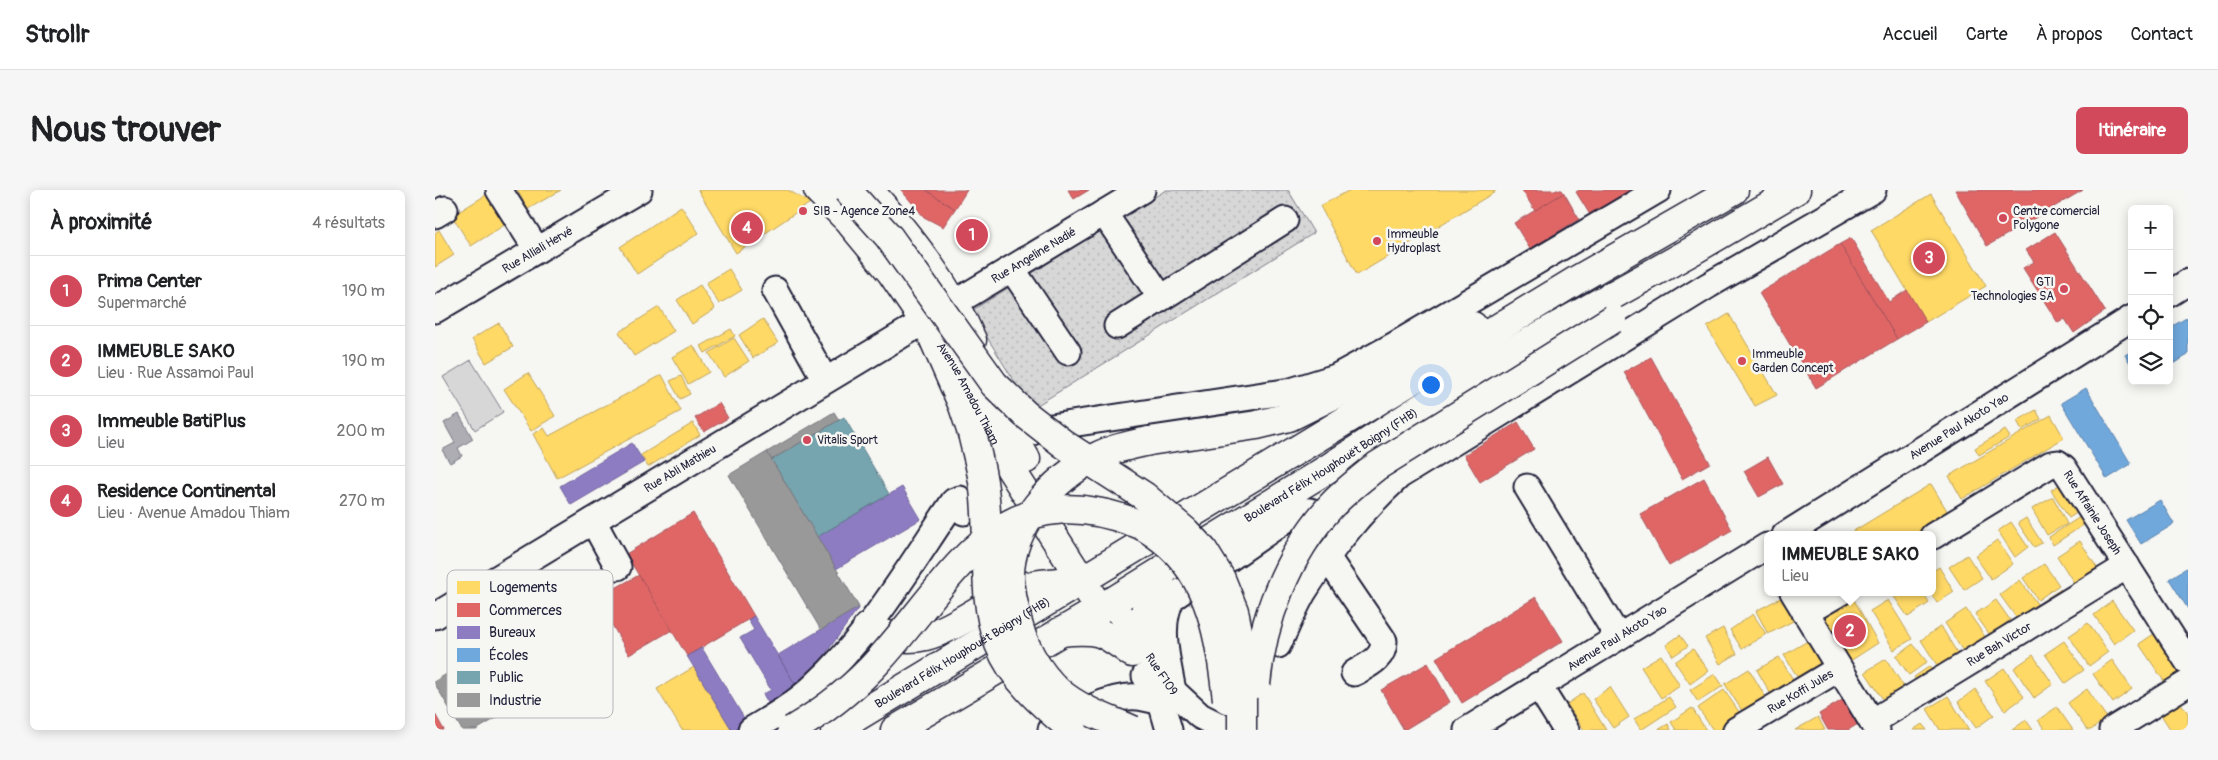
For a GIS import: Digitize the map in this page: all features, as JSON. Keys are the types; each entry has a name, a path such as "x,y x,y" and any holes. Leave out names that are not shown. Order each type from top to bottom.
{"main road":[{"name":"Avenue Amadou Thiam","path":"818,190 848,220 891,272 1010,450 1106,604"},
{"path":"847,190 895,245 993,384 1025,414 1065,445 1144,496 1186,532 1203,550 1221,579 1234,611 1242,651 1242,730"},
{"name":"Avenue Amadou Thiam","path":"869,190 923,255 966,325 1010,450"},
{"name":"Boulevard Félix Houphouët Boigny (FHB)","path":"835,730 1087,576 1463,351 1577,280 1734,190"},
{"name":"Boulevard Félix Houphouët Boigny (FHB)","path":"895,730 1324,471 1484,367 1692,252 1796,190"},
{"path":"1260,730 1256,687 1259,653 1268,618 1286,575 1304,544 1330,507 1377,466 1613,319 1773,203"},
{"path":"1133,730 1079,706 1059,691 1041,671 1025,646 1018,624 1010,579 1014,554 1024,525 1054,487 1074,469 1099,455 1149,441 1257,425 1289,417 1451,336 1577,280"},
{"path":"928,327 963,406 972,433 984,489 991,617 1000,645 1011,667 1026,686 1045,707 1073,730"},
{"path":"792,730 853,687 880,659 940,585 980,542 1002,527 1028,515 1065,509 1114,514 1139,524 1167,543 1192,570 1206,597 1215,625 1222,663 1229,730"},
{"path":"1058,632 1086,630 1106,634 1137,650 1143,620 1161,599 1165,568"},
{"path":"867,627 884,636 901,639 921,637 941,632 1016,588 1087,576"}],"street":[{"path":"499,190 537,250"},
{"name":"Rue Alliali Hervé","path":"435,310 639,190"},
{"name":"Rue Angeline Nadié","path":"928,327 954,304 1142,190"},
{"path":"1010,450 1027,435 1038,429 1291,391 1336,377 1393,346 1659,190"},
{"path":"1278,645 1303,594 1346,530 1371,502 1399,476 1709,285 1873,190"},
{"path":"1104,213 1161,298"},
{"path":"1117,326 1285,220"},
{"path":"891,272 923,255"},
{"path":"1012,269 1068,352"},
{"path":"2173,291 2188,282"},
{"path":"775,290 825,380"},
{"name":"Avenue Paul Akoto Yao","path":"1791,531 2128,321"},
{"name":"Rue Abli Mathieu","path":"512,570 825,380 928,327"},
{"name":"Rue Affainie Joseph","path":"1936,534 2051,464 2058,463 2064,468 2188,662"},
{"path":"1527,487 1618,636"},
{"path":"751,730 785,710 813,687 867,627 954,500 960,499 965,502 964,512"},
{"path":"1167,697 1106,604 1161,599 1299,511 1308,509 1317,512 1346,530"},
{"path":"593,521 618,567"},
{"name":"Avenue Paul Akoto Yao","path":"1467,730 1764,548"},
{"path":"1327,557 1384,641 1384,650 1378,658 1354,673"},
{"name":"Rue Bah Victor","path":"1875,726 2127,566"},
{"path":"1795,596 1838,669 1875,726"},
{"path":"1805,614 1834,596"},
{"path":"1161,599 1165,611 1169,730"},
{"name":"Rue Abli Mathieu","path":"435,616 447,609"},
{"name":"Rue Koffi Jules","path":"1736,730 1838,669"},
{"path":"2112,730 2188,683"},
{"path":"1538,685 1566,730"},
{"path":"1051,730 1079,713 1115,700 1137,697 1167,697"},
{"name":"Rue F109","path":"1167,697 1229,730"}],"shaded area":[{"path":"1166,190 1288,190 1314,233 1031,409 971,311"},
{"path":"471,360 503,412 475,430 443,377"},
{"path":"459,414 473,439 458,448 462,456 450,463 442,450 455,443 444,423"}],"building: Logements":[{"path":"494,190 514,219 471,246 452,216"},
{"path":"517,190 561,190 528,209"},
{"path":"698,190 788,190 810,203 736,253"},
{"name":"Immeuble Hydroplast","path":"1350,190 1495,190 1495,192 1357,275 1320,206"},
{"path":"1931,194 1986,286 1926,322 1871,230"},
{"path":"681,206 699,233 637,274 620,247"},
{"path":"439,230 454,255 435,267 435,233"},
{"path":"729,269 742,290 719,304 706,283"},
{"path":"700,285 715,309 692,324 677,300"},
{"path":"659,307 674,331 634,356 619,332"},
{"name":"Immeuble Garden Concept","path":"1729,314 1777,395 1755,406 1707,327"},
{"path":"763,319 778,343 753,358 739,335"},
{"path":"499,323 513,347 486,363 472,339"},
{"path":"731,329 735,336 705,353 701,346"},
{"path":"734,338 749,361 724,377 709,353"},
{"path":"693,345 709,372 688,384 672,357"},
{"path":"528,373 555,416 531,431 504,389"},
{"path":"662,375 681,411 557,478 533,434 544,428 549,436"},
{"path":"681,376 690,394 680,399 670,381"},
{"path":"2036,410 2041,419 2022,430 2017,421"},
{"path":"2051,415 2064,438 1962,499 1949,476"},
{"path":"693,423 700,435 648,467 641,455"},
{"path":"2005,430 2010,437 1979,455 1975,448"},
{"path":"1931,484 1949,514 1921,531 1854,531"},
{"path":"2061,484 2078,512 2069,518 2051,490"},
{"path":"2053,497 2067,524 2047,535 2032,509"},
{"path":"2080,517 2085,524 2053,545 2049,537"},
{"path":"2026,518 2042,543 2034,547 2018,523"},
{"path":"2011,522 2028,547 2015,557 1998,531"},
{"path":"1997,540 2013,564 1991,579 1975,556"},
{"path":"2080,541 2097,568 2074,583 2057,556"},
{"path":"1967,555 1982,578 1964,590 1949,567"},
{"path":"2044,564 2059,585 2038,600 2023,578"},
{"path":"1939,567 1954,592 1937,603 1933,596 1936,596 1936,569"},
{"path":"2020,580 2038,605 2018,620 2000,595"},
{"path":"2061,589 2066,598 2046,610 2041,602"},
{"path":"1784,596 1797,619 1768,634 1756,611"},
{"path":"1894,596 1925,596 1929,603 1908,617"},
{"path":"1853,598 1878,643 1847,663 1822,618"},
{"path":"1888,600 1912,639 1894,650 1870,611"},
{"path":"1996,600 2010,620 1990,635 1975,614"},
{"path":"2112,601 2133,630 2114,644 2094,615"},
{"path":"1966,609 1988,641 1966,656 1945,623"},
{"path":"1753,614 1766,634 1742,649 1730,630"},
{"path":"2088,623 2108,652 2089,666 2069,636"},
{"path":"1941,626 1962,661 1942,673 1921,640"},
{"path":"1723,628 1737,654 1720,664 1705,638"},
{"path":"2161,629 2188,669 2170,690 2139,644"},
{"path":"1680,635 1688,646 1673,656 1666,645"},
{"path":"1811,639 1824,662 1798,678 1784,655"},
{"path":"2064,641 2084,670 2065,683 2045,654"},
{"path":"1913,644 1927,662 1909,675 1896,656"},
{"path":"1693,649 1708,671 1690,684 1675,662"},
{"path":"1661,655 1680,686 1661,698 1641,667"},
{"path":"2033,655 2053,684 2034,698 2014,668"},
{"path":"1779,657 1796,684 1773,698 1757,670"},
{"path":"1886,659 1908,693 1888,707 1865,672"},
{"path":"2112,660 2132,689 2113,703 2093,674"},
{"path":"1930,666 1936,674 1919,685 1914,677"},
{"path":"694,667 732,730 682,730 657,689"},
{"path":"2004,668 2024,697 2005,711 1985,681"},
{"path":"1749,669 1769,703 1746,717 1725,684"},
{"path":"1715,674 1723,686 1698,702 1690,690"},
{"path":"1610,687 1629,717 1613,728 1593,699"},
{"path":"1975,689 1994,715 1976,728 1958,702"},
{"path":"2087,689 2107,718 2091,730 2087,730 2068,703"},
{"path":"1724,690 1744,719 1728,730 1713,730 1698,708"},
{"path":"1583,693 1606,730 1584,730 1567,704"},
{"path":"1948,696 1969,730 1940,730 1927,709"},
{"path":"1669,697 1676,707 1641,730 1634,719"},
{"path":"2180,702 2188,713 2188,730 2171,730 2161,715"},
{"path":"2057,707 2073,730 2045,730 2038,720"},
{"path":"1692,708 1706,730 1676,730 1671,722"},
{"path":"1818,717 1825,730 1795,730"},
{"path":"2026,720 2033,730 2012,730"},
{"path":"1668,724 1671,730 1658,730"},
{"path":"1922,724 1927,730 1913,730"}],"building: Commerces":[{"path":"901,190 926,190 955,209 943,227 924,217"},
{"path":"926,190 967,190 955,209"},
{"path":"1068,190 1089,190 1074,199"},
{"path":"1522,190 1562,190 1564,193 1535,211"},
{"path":"1579,190 1631,190 1633,193 1592,218 1576,192"},
{"name":"Centre comercial Polygone","path":"1955,190 2083,190 1987,246"},
{"path":"1564,193 1579,219 1530,249 1514,223"},
{"name":"GTI Technologies SA","path":"2055,232 2105,311 2074,333 2065,319 2058,323 2023,268 2034,262 2026,250"},
{"path":"1851,238 1889,302 1907,290 1926,322 1897,339 1840,244"},
{"path":"1840,244 1897,339 1816,388 1759,293"},
{"path":"1651,357 1710,463 1682,479 1624,372"},
{"path":"719,403 728,418 704,432 695,418"},
{"path":"1518,422 1534,449 1480,482 1464,455"},
{"path":"1768,457 1783,484 1759,497 1744,471"},
{"path":"1704,478 1732,530 1669,566 1640,514"},
{"path":"693,513 754,616 687,656 626,554"},
{"path":"639,575 672,630 629,655 613,626 613,589"},
{"path":"1536,597 1563,641 1462,703 1436,658"},
{"path":"1428,663 1450,702 1404,730 1381,690"},
{"path":"1844,699 1858,724 1848,730 1828,730 1819,714"},
{"path":"435,714 444,730 435,730"}],"building: Bureaux":[{"path":"632,443 644,462 571,505 560,486"},
{"path":"902,487 921,519 836,569 817,537"},
{"path":"859,607 799,691 778,655"},
{"path":"754,616 799,691 771,708 763,694 771,690 740,638 754,630 748,620"},
{"path":"702,648 747,723 734,730 732,730 687,656"}],"building: Écoles":[{"path":"2188,317 2188,355 2173,364 2173,340 2173,326"},
{"path":"2086,388 2131,464 2107,479 2061,403"},
{"path":"2160,500 2174,524 2141,544 2126,520"},
{"path":"2188,567 2188,609 2169,579"}],"building: Public":[{"path":"844,417 889,494 817,537 771,460"}],"building: Industrie":[{"path":"834,412 839,420 771,460 767,452"},
{"path":"767,452 859,607 821,630 729,475"},
{"path":"447,674 447,704 435,684 435,681"},
{"path":"455,718 496,718 476,730 462,730"}],"place":[{"name":"SIB - Agence Zone4","path":"803,211"},
{"name":"Centre comercial Polygone","path":"2003,218"},
{"name":"Residence Continental","path":"747,228"},
{"name":"Prima Center","path":"972,235"},
{"name":"Immeuble Hydroplast","path":"1377,241"},
{"name":"Immeuble BatiPlus","path":"1929,258"},
{"name":"GTI Technologies SA","path":"2064,289"},
{"name":"Immeuble Garden Concept","path":"1742,361"},
{"name":"Vitalis Sport","path":"807,440"},
{"name":"IMMEUBLE SAKO","path":"1850,631"}]}
